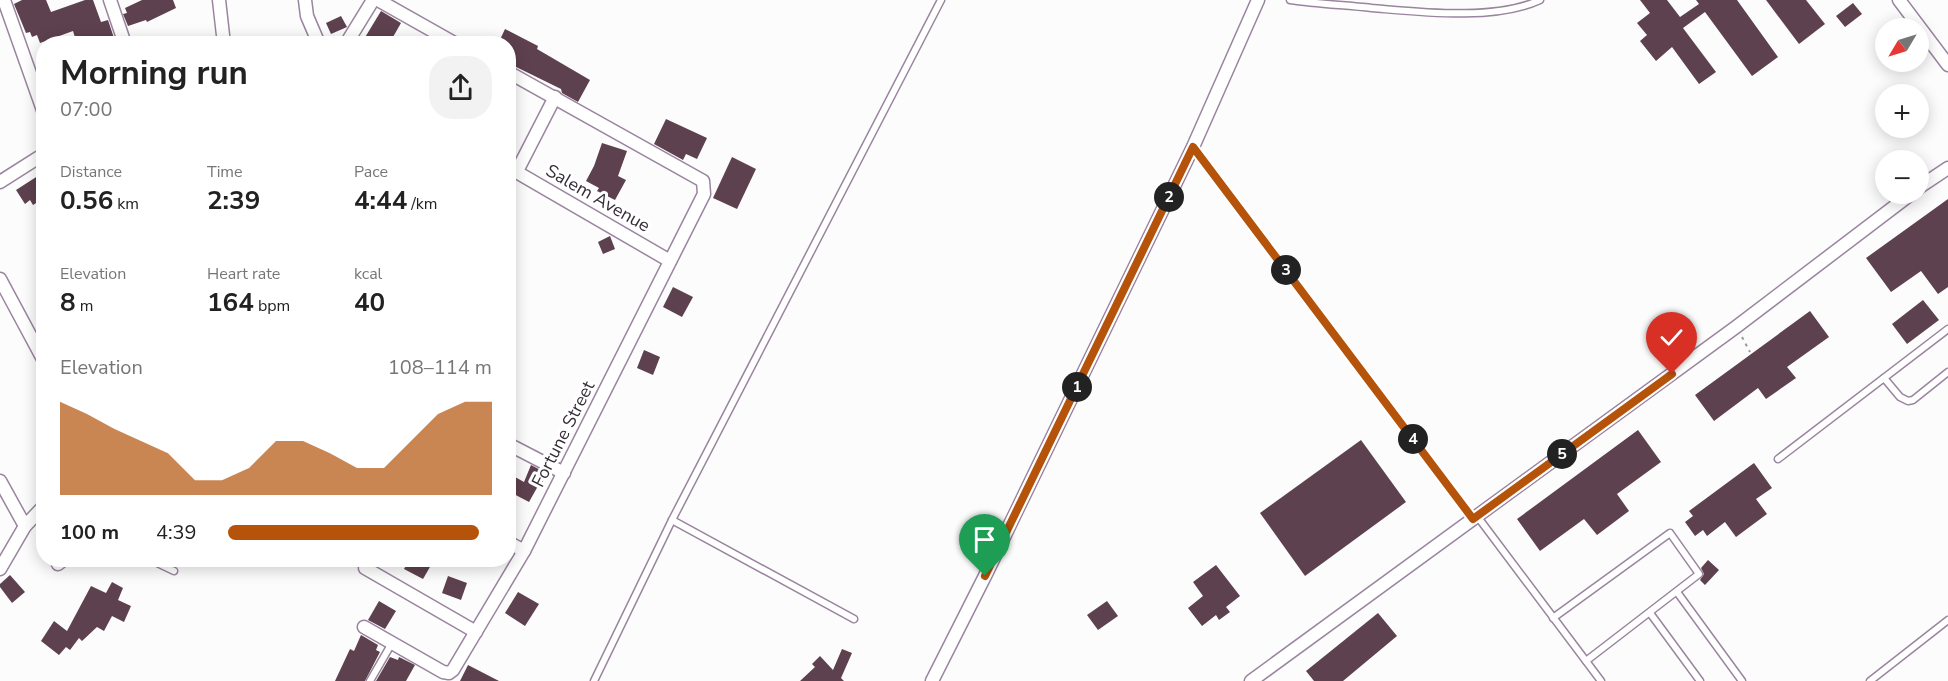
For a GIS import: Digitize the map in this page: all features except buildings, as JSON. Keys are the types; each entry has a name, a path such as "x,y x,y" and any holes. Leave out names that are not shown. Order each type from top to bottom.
{"street":[{"path":"4,0 36,90"},
{"path":"110,0 122,36"},
{"path":"219,0 223,36"},
{"path":"305,0 307,16 316,36"},
{"path":"351,36 373,0"},
{"path":"378,0 442,36"},
{"path":"932,681 1193,147 1258,0"},
{"path":"1899,0 1948,66"},
{"path":"516,76 555,97 516,164"},
{"name":"Fortune Street","path":"516,564 704,194 703,181 555,97"},
{"path":"0,182 36,159"},
{"path":"1929,181 1948,168"},
{"name":"Salem Avenue","path":"516,171 670,261"},
{"path":"1251,681 1737,327 1898,204"},
{"path":"0,279 36,346"},
{"path":"516,448 564,472"},
{"path":"0,482 25,526"},
{"path":"0,568 25,526 36,514"},
{"path":"516,546 524,551"},
{"name":"Fortune Street","path":"364,627 443,672 449,673 453,670 515,567"},
{"path":"365,568 476,632"}],"lane":[{"path":"594,681 672,520 941,0"},
{"path":"1290,0 1436,13 1495,11 1532,4 1540,0"},
{"path":"1193,147 1600,681"},
{"path":"1778,459 1948,329"},
{"path":"1884,378 1900,397 1908,401 1913,400 1948,372"},
{"path":"672,520 854,619"},
{"path":"1553,618 1670,533 1699,574 1586,661"},
{"path":"164,567 174,572"},
{"path":"1677,592 1742,681"},
{"path":"1650,613 1700,681"},
{"path":"1870,681 1948,620"},
{"path":"370,681 392,642"}],"route":[{"path":"985,576 1193,147 1473,519 1672,374"}]}
